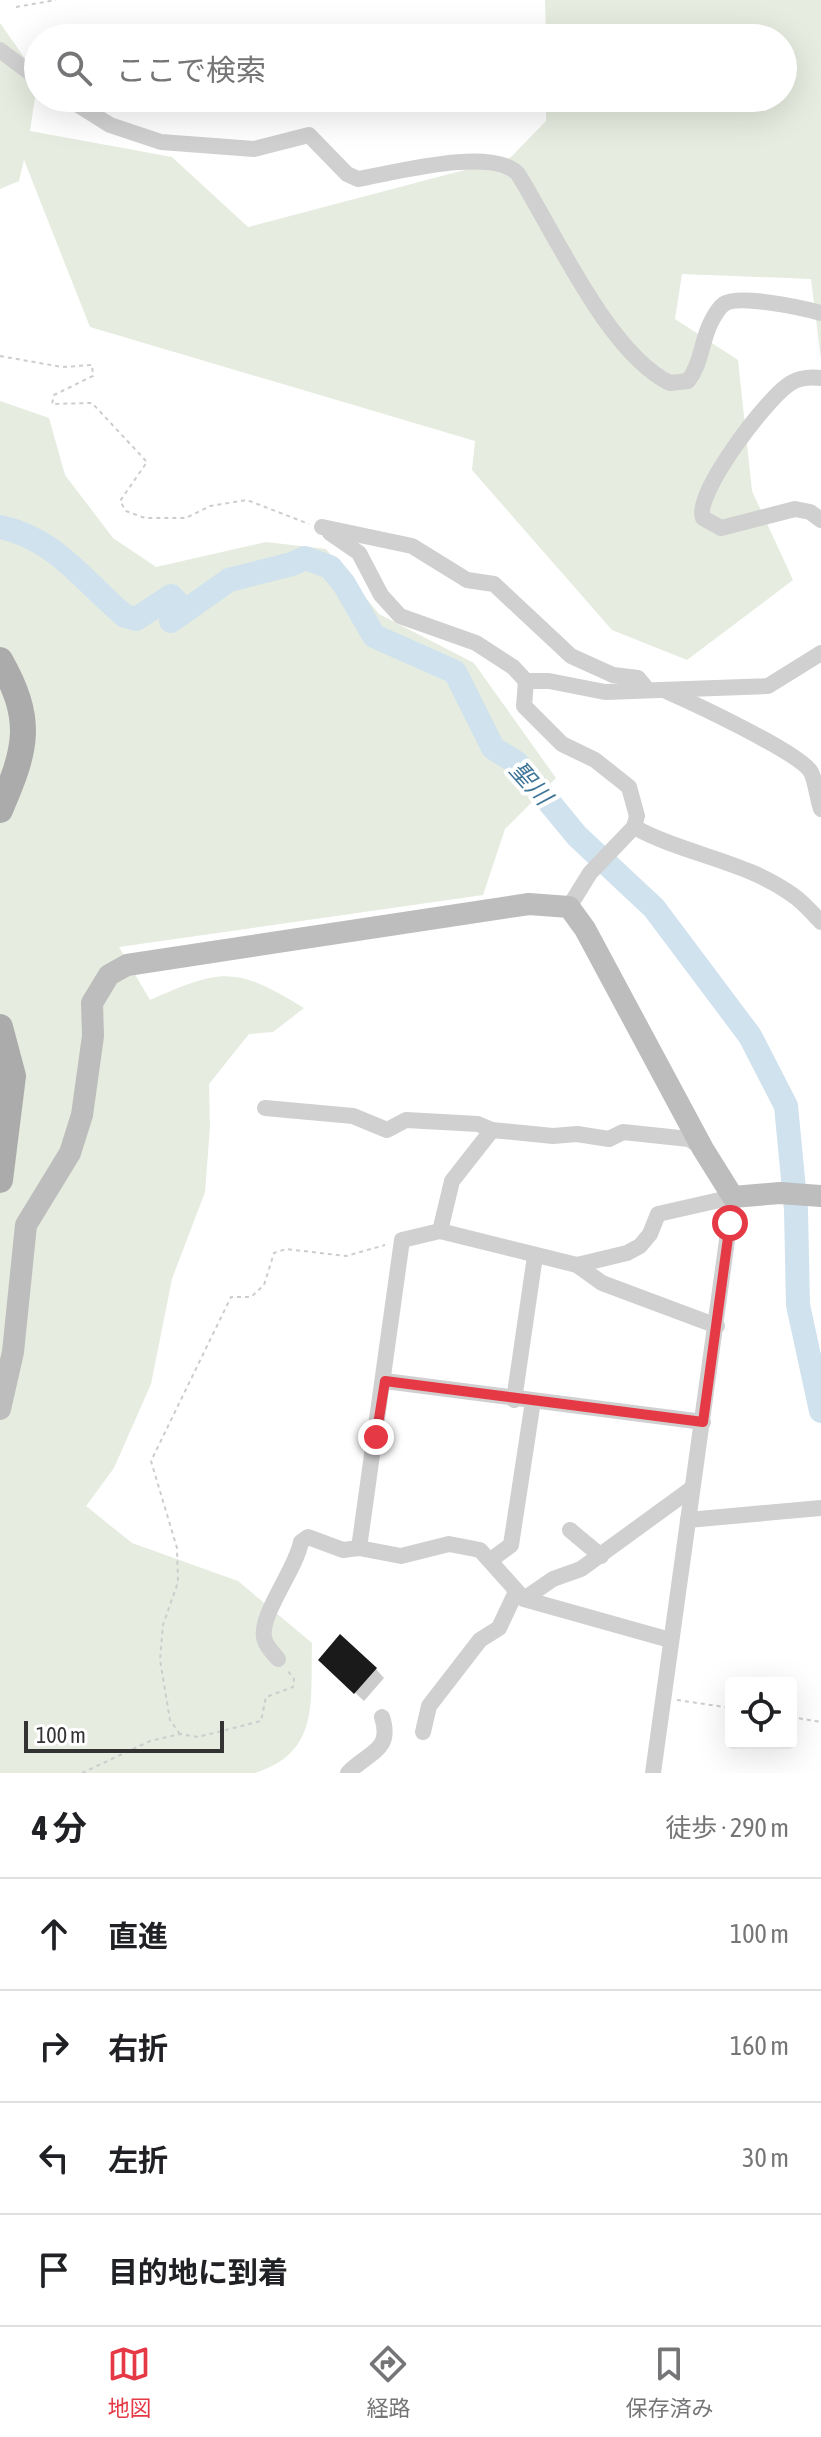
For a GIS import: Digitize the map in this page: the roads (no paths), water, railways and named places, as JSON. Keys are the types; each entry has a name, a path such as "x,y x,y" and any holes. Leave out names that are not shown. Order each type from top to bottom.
{"main road":[{"path":"0,660 20,696 23,749 0,810"},
{"path":"0,1027 13,1076 0,1180"}],"street":[{"path":"0,50 24,68"},
{"path":"89,112 110,125 161,142 254,149 309,135 347,174 358,179 476,161 495,162 513,169 633,356 670,383 683,384 697,369 709,326 721,305 733,300 752,301 821,313"},
{"path":"821,378 792,382 767,403 709,489 701,507 703,518 721,528 795,509 810,512 821,520"},
{"path":"821,653 768,686 718,691 653,689 605,692 549,681 526,681 513,667 476,643 400,616 381,595 359,553 322,527 412,546 467,580 494,584 571,656 613,675 638,678 653,689 729,719 742,731 787,752 810,770 821,809"},
{"path":"526,681 524,706 546,730 629,787 637,816 634,827 590,873 569,907"},
{"path":"634,827 664,844 755,873 794,896 821,922"},
{"path":"0,1409 13,1352 26,1225 70,1153 82,1115 90,1064 92,1003 109,975 127,965 394,923 529,904 569,907"},
{"path":"569,907 620,991 703,1149 733,1197 653,1773"},
{"path":"265,1108 353,1116 387,1130 406,1120 478,1124 492,1130 609,1139 623,1132 689,1139 703,1149"},
{"path":"440,1231 452,1181 492,1130"},
{"path":"577,1265 627,1253 640,1246 650,1234 658,1214 733,1197 780,1193 816,1195"},
{"path":"359,1548 385,1381 402,1240 440,1231 577,1265 602,1283 717,1326"},
{"path":"514,1400 535,1256"},
{"path":"385,1381 703,1422"},
{"path":"492,1559 511,1545 533,1401"},
{"path":"423,1732 429,1706 480,1640 499,1628 520,1596 581,1569 691,1489"},
{"path":"688,1520 817,1509 821,1527"},
{"path":"570,1530 601,1556"},
{"path":"278,1659 266,1644 264,1630 297,1562 301,1542 308,1537 343,1550 359,1548 401,1556 449,1544 480,1550 492,1559 520,1596 670,1640"},
{"path":"348,1773 384,1742 386,1733 382,1717"}],"waterway":[{"name":"聖川","path":"0,527 37,541 53,551 125,616 136,619 171,596 175,600 171,621 229,580 305,558 330,567 344,584 374,636 455,672 493,748 517,763 577,836 654,908 750,1036 786,1106 796,1210 798,1305 821,1411"}]}
